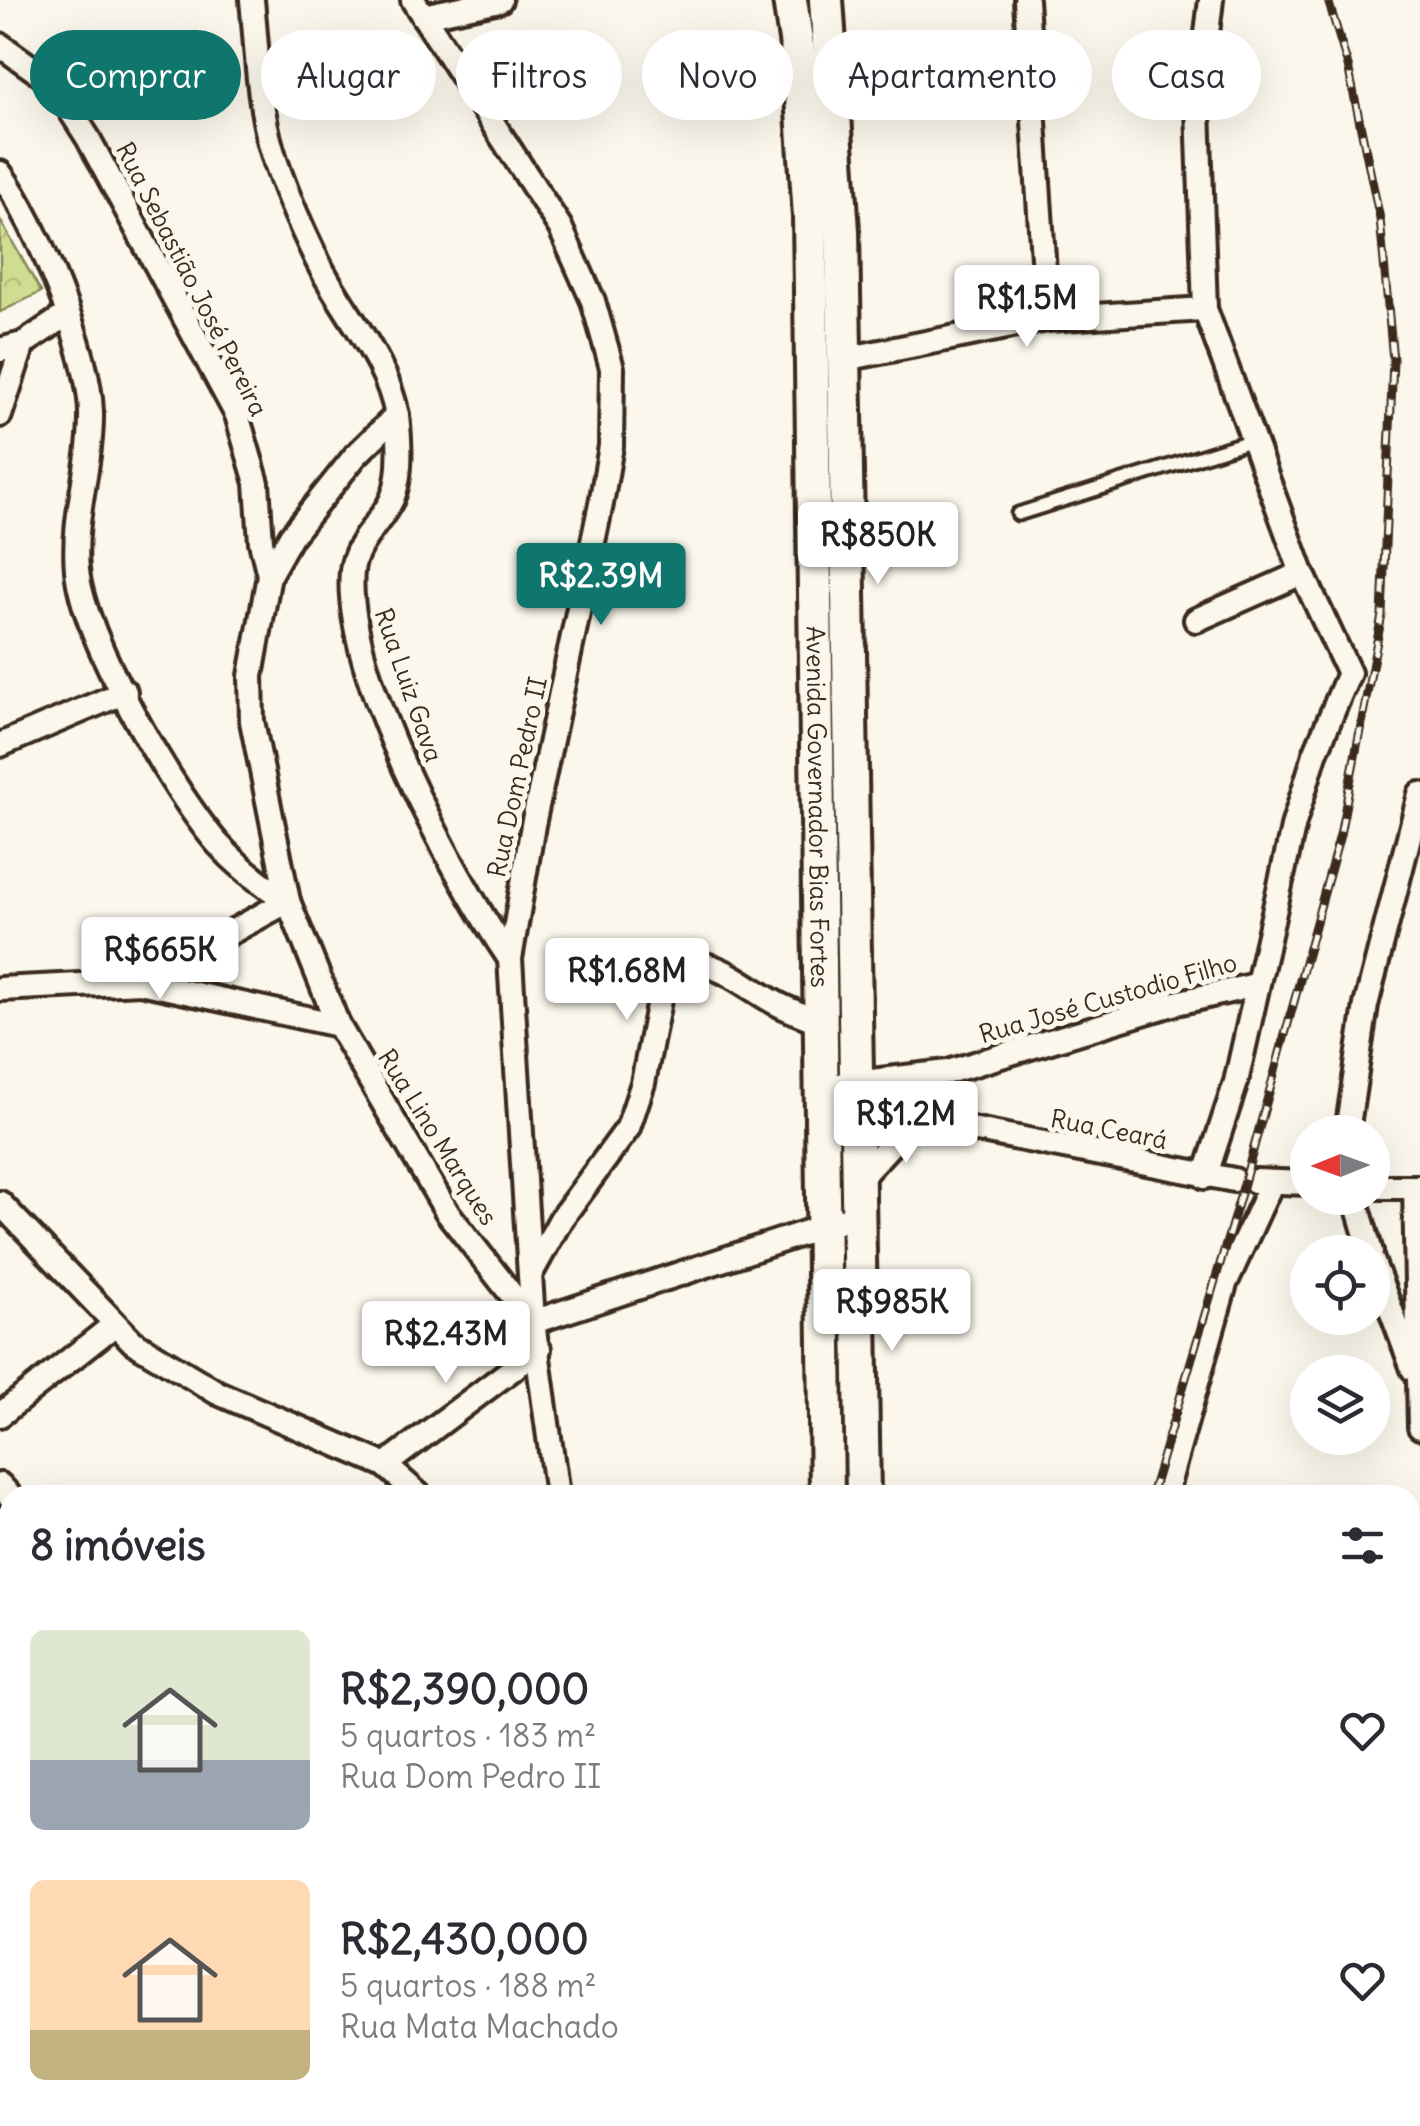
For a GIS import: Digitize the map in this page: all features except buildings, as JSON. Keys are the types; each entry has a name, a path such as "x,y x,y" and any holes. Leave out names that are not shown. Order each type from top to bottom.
{"main road":[{"name":"Avenida Governador Bias Fortes","path":"790,0 800,66 810,217 818,1021 828,1485"},
{"name":"Avenida Governador Bias Fortes","path":"826,0 842,231 850,809 860,1084 862,1485"},
{"path":"810,411 845,406"},
{"path":"816,810 850,809"}],"street":[{"name":"Rua Luiz Gava","path":"252,0 272,150 318,263 380,367 396,415 398,470 393,497 353,565 351,592 356,620 380,698 436,838 466,895 510,959"},
{"path":"418,8 500,0"},
{"path":"1026,0 1047,320"},
{"path":"1205,1176 1236,1082 1294,823 1315,754 1349,672 1302,572 1256,439 1215,346 1205,310 1198,108 1211,0"},
{"name":"Rua Dom Pedro II","path":"418,8 560,227 593,301 612,368 611,446 601,504 533,825 510,959 533,1322 556,1485"},
{"name":"Rua Sebastião José Pereira","path":"0,45 53,83 88,138 237,415 257,484 261,542 269,575"},
{"path":"0,173 38,244 78,339 90,412 76,529 77,571 91,629 162,761 218,843 243,869 288,902 140,982"},
{"path":"845,359 1047,320 1205,310"},
{"path":"0,414 12,347 66,315"},
{"path":"269,575 291,536 356,456 396,415"},
{"path":"1196,620 1302,572"},
{"name":"Rua Lino Marques","path":"269,575 251,676 252,721 288,902 338,1026 447,1212 533,1322"},
{"path":"0,746 125,692"},
{"path":"1350,1115 1366,1005 1420,794"},
{"path":"1395,893 1420,888"},
{"path":"530,1274 561,1219 628,1128 643,1083 663,980 670,972 694,962 708,964 777,1004 818,1021"},
{"path":"0,989 140,982 338,1026"},
{"name":"Rua José Custodio Filho","path":"860,1084 948,1072 1176,1003 1256,985"},
{"path":"821,1087 860,1084"},
{"name":"Rua Ceará","path":"860,1084 915,1118 1205,1176 1290,1182"},
{"path":"859,1179 915,1118"},
{"path":"1169,1485 1254,1181"},
{"path":"1390,1187 1418,1187 1420,1428"},
{"path":"0,1203 133,1342 218,1393 384,1465 400,1485"},
{"path":"533,1322 859,1215"},
{"path":"1390,1315 1417,1377"},
{"path":"0,1415 114,1325"},
{"path":"384,1465 539,1348"}],"lane":[{"path":"1018,514 1256,439"}],"green space":[{"path":"0,220 41,292 0,312"}],"railway":[{"path":"1154,1485 1243,1187 1340,835 1382,615 1393,360 1380,219 1348,66 1328,0"}]}
